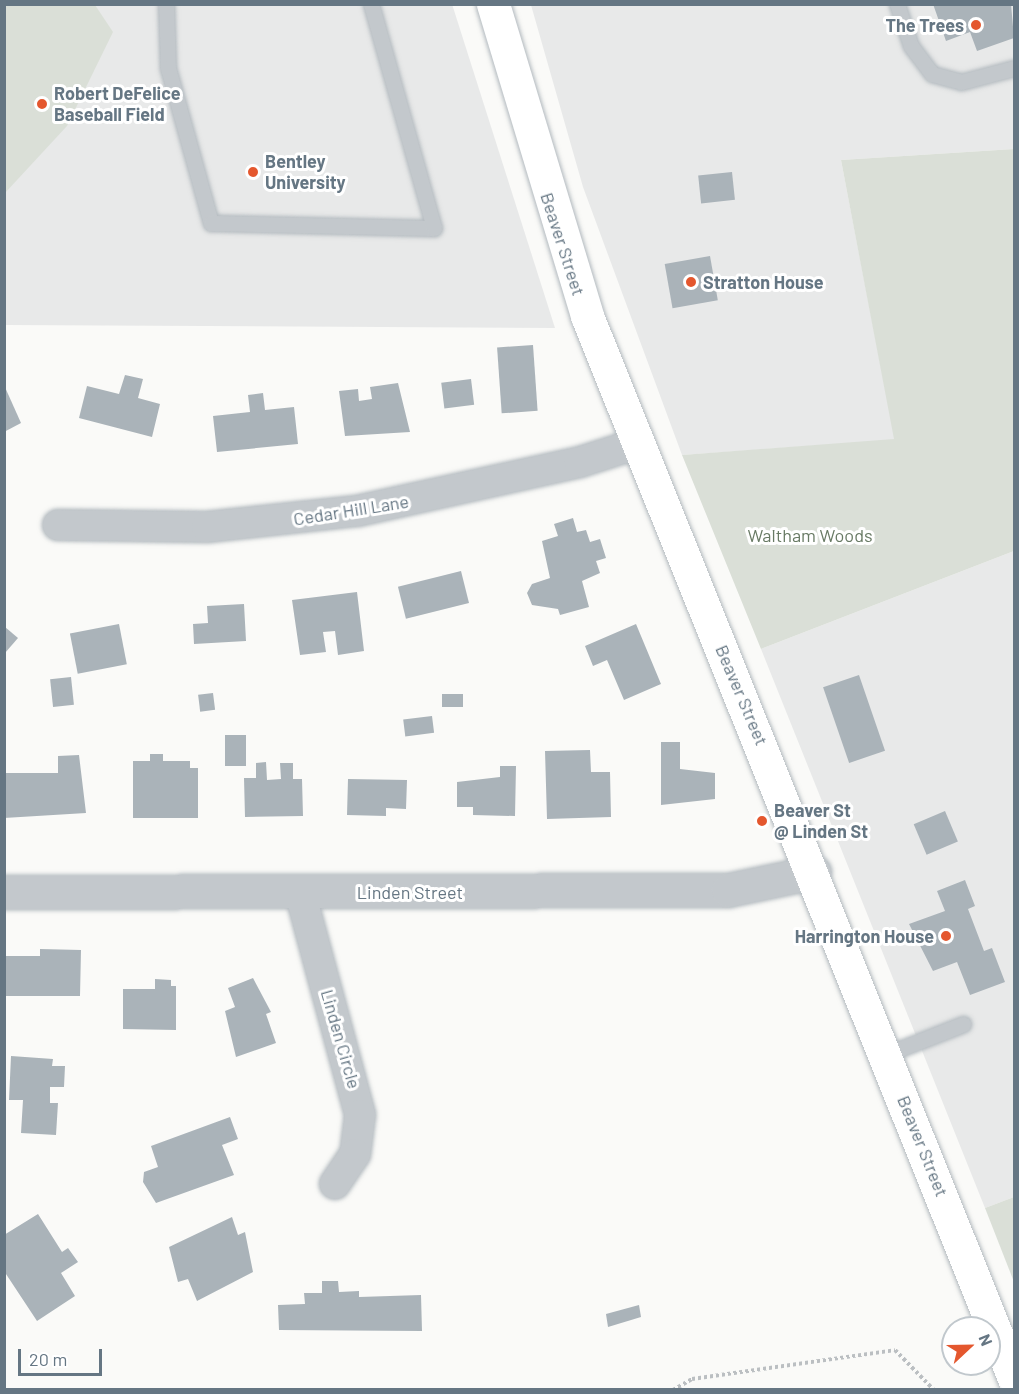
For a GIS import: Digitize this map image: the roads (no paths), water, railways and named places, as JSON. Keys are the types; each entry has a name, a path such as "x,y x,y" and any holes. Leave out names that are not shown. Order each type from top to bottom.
{"main road":[{"name":"Beaver Street","path":"493,4 558,228 636,444 814,872 1014,1378"}],"street":[{"name":"Cedar Hill Lane","path":"58,525 207,527 357,512 580,462 636,444"},
{"name":"Linden Street","path":"4,892 728,890 814,872"},
{"name":"Linden Circle","path":"300,892 360,1114 354,1154 335,1184"}],"lane":[{"path":"166,4 168,68 211,224 434,228 371,4"},
{"path":"897,4 911,46 932,74 961,82 1014,69"},
{"path":"886,1054 963,1024"}],"place":[{"name":"The Trees","path":"976,25"},
{"name":"Robert DeFelice Baseball Field","path":"42,104"},
{"name":"Bentley University","path":"253,172"},
{"name":"Stratton House","path":"691,282"},
{"name":"Beaver St @ Linden St","path":"762,821"},
{"name":"Harrington House","path":"946,936"}],"park label":[{"name":"Waltham Woods","path":"810,535"}]}
